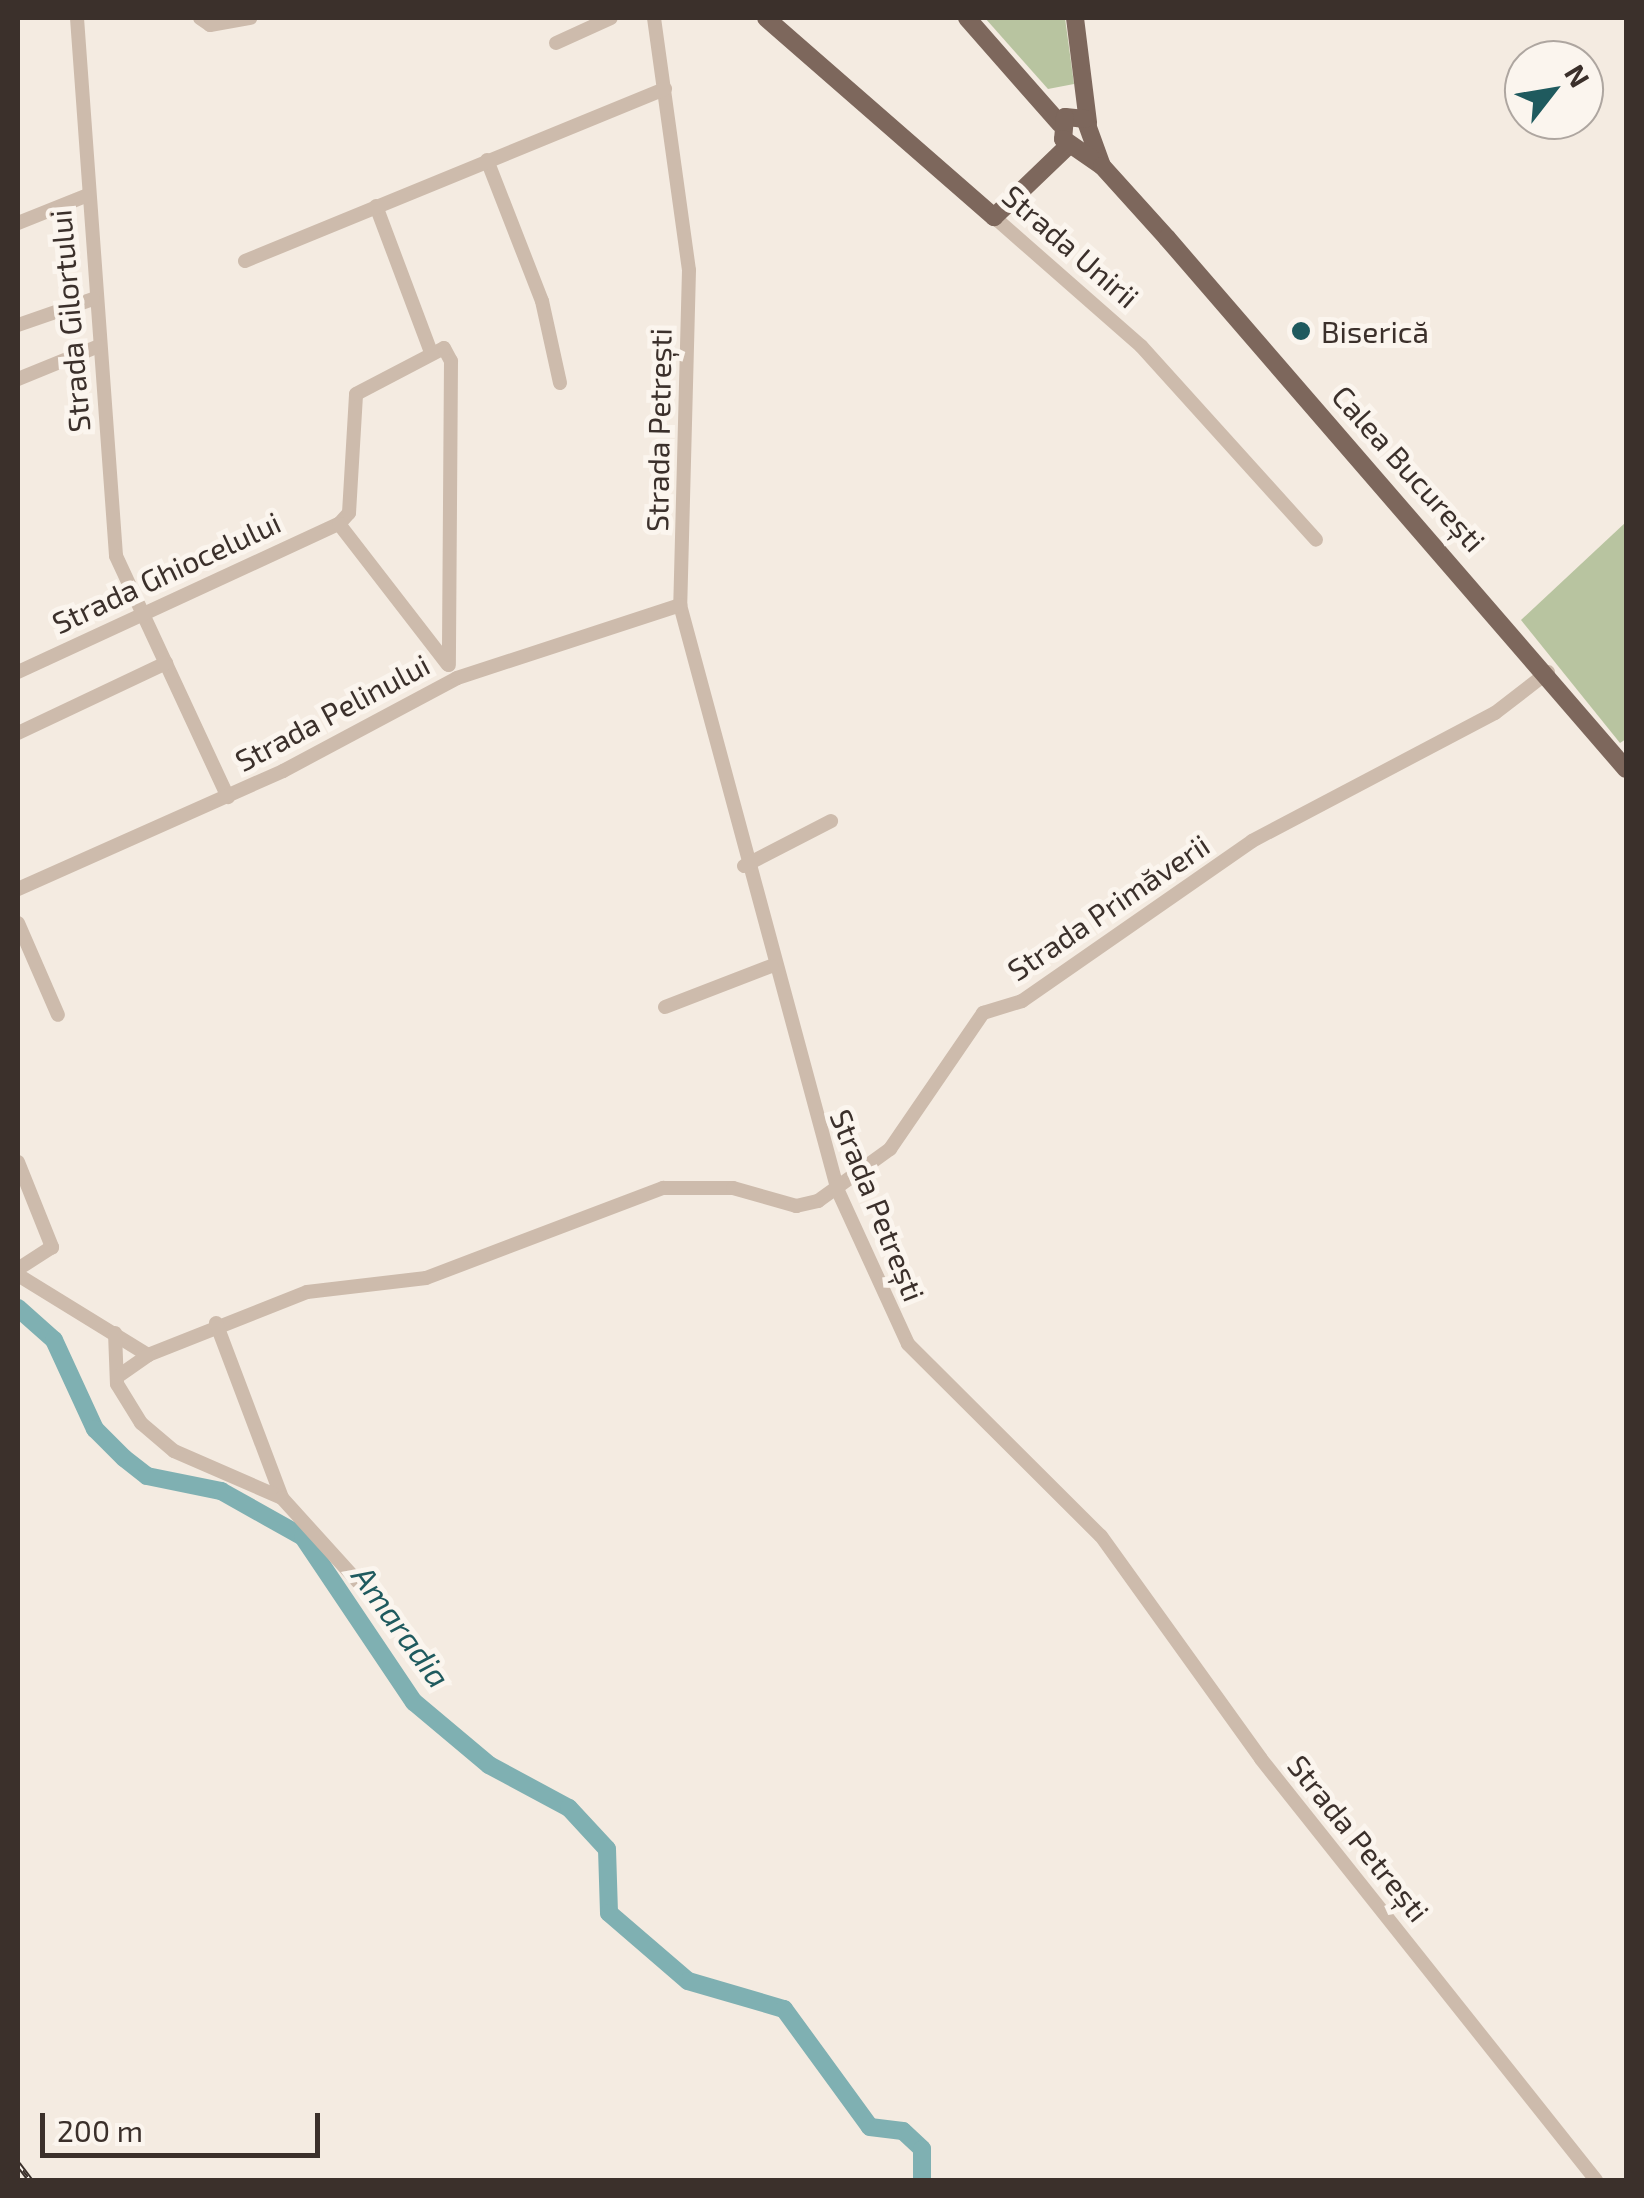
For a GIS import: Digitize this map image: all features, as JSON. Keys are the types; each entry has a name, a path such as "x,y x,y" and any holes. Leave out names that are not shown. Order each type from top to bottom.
{"main road":[{"name":"Strada Unirii","path":"766,18 994,217"},
{"name":"Calea București","path":"967,18 1030,88 1074,129 1102,166 1548,672 1626,769"},
{"path":"994,217 1074,129 1083,57 1075,18"}],"street":[{"name":"Strada Gilortului","path":"77,18 85,196 116,556 228,797"},
{"path":"200,18 210,25 250,18"},
{"path":"556,43 581,24 610,18"},
{"name":"Strada Petrești","path":"654,18 689,270 680,605 744,866 838,1191 908,1344 1101,1536 1261,1759 1596,2180"},
{"path":"245,261 665,89"},
{"path":"487,160 542,301 560,382"},
{"path":"18,223 85,196"},
{"path":"376,206 431,352"},
{"name":"Strada Unirii","path":"994,217 1141,346 1316,540"},
{"path":"18,325 93,298"},
{"path":"18,380 99,346"},
{"path":"431,352 450,354 453,671 339,524 349,513 356,394 431,352"},
{"name":"Strada Ghiocelului","path":"18,672 339,524"},
{"name":"Strada Pelinului","path":"18,890 228,797 453,671 680,605"},
{"path":"18,733 166,664"},
{"name":"Strada Primăverii","path":"117,1378 148,1354 216,1323 340,1288 426,1278 663,1188 733,1188 796,1206 838,1191 890,1149 982,1013 1022,1001 1252,841 1495,713 1548,672"},
{"path":"744,866 830,821"},
{"path":"18,923 58,1015"},
{"path":"665,1007 771,966"},
{"path":"18,1162 52,1246 18,1272 148,1354"},
{"path":"216,1323 282,1498"},
{"path":"114,1332 117,1378 160,1442 282,1498 336,1547 399,1627"}],"green space":[{"path":"985,18 1065,18 1074,84 1048,89"},
{"path":"1626,522 1626,739 1620,743 1521,620"}],"waterway":[{"name":"Amaradia","path":"18,1308 54,1340 95,1429 124,1458 147,1476 221,1491 303,1537 414,1702 489,1765 569,1808 607,1849 609,1913 688,1981 784,2009 870,2127 903,2131 922,2149 922,2180"}],"railway":[{"path":"18,2164 30,2180"}],"place":[{"name":"Biserică","path":"1301,331"}]}
